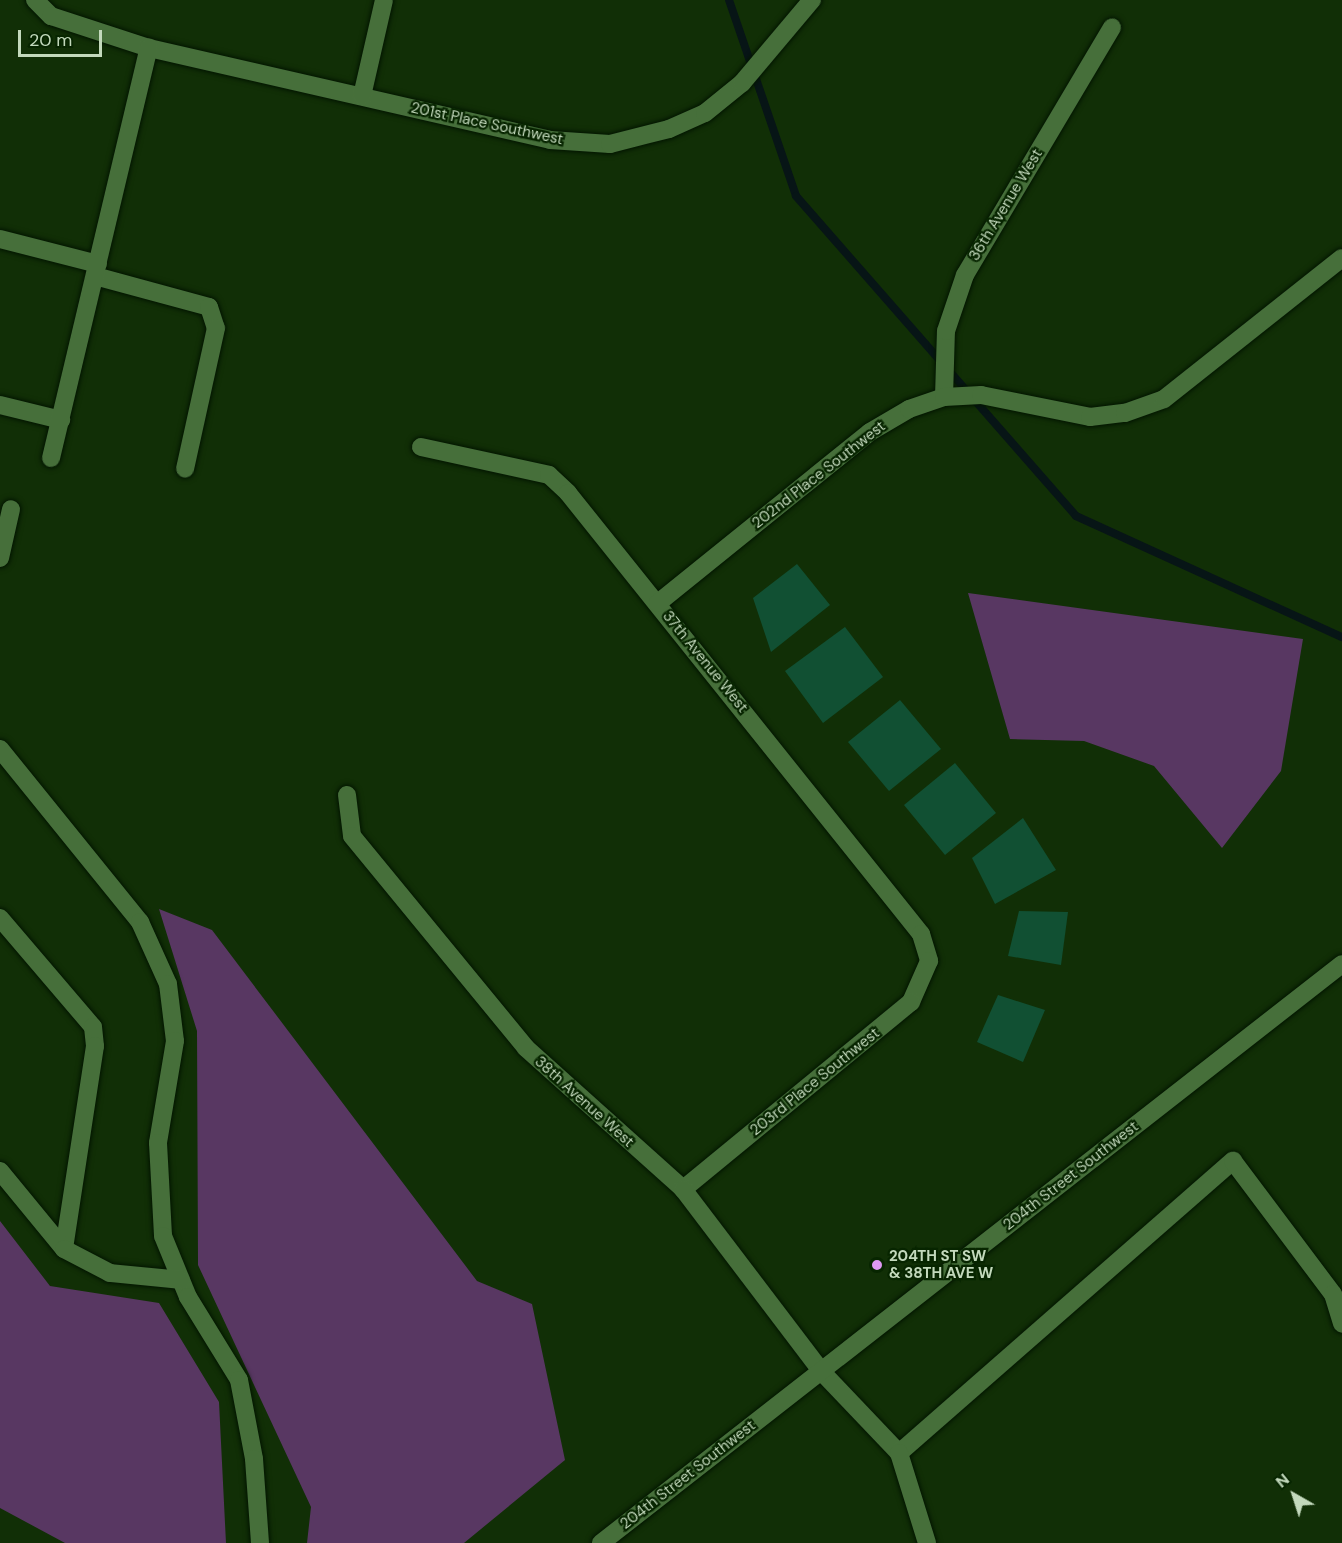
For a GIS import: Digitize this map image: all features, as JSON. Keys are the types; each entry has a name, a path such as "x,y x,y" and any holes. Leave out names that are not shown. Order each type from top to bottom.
{"street":[{"name":"201st Place Southwest","path":"35,0 51,16 149,48 550,140 610,144 705,113 742,83 812,0"},
{"path":"362,96 384,0"},
{"name":"36th Avenue West","path":"944,397 946,331 965,275 1112,27"},
{"path":"51,458 149,48"},
{"path":"0,239 209,307 216,328 185,469"},
{"name":"202nd Place Southwest","path":"658,603 870,432 944,397 981,395 1090,417 1125,413 1164,399 1342,258"},
{"path":"0,405 61,420"},
{"name":"37th Avenue West","path":"421,447 549,475 658,603 905,909 921,934 929,961"},
{"path":"0,558 11,510"},
{"path":"0,749 140,922 168,984 175,1041 158,1143 163,1236 181,1280 239,1380 254,1459 260,1543"},
{"name":"38th Avenue West","path":"347,795 352,836 526,1048 683,1189 821,1371 899,1453"},
{"path":"0,918 93,1027 95,1046 64,1249"},
{"name":"203rd Place Southwest","path":"683,1189 890,1022 923,983 929,961"},
{"name":"204th Street Southwest","path":"601,1543 1342,964"},
{"path":"927,1543 899,1453 1233,1161 1333,1294 1342,1324"},
{"path":"0,1171 64,1249 110,1273 181,1280"}],"shaded area":[{"path":"968,593 1303,639 1281,771 1222,848 1154,766 1084,741 1010,739"},
{"path":"159,909 212,930 477,1281 532,1304 565,1460 464,1543 307,1543 311,1507 198,1265 197,1031"},
{"path":"0,1221 50,1286 159,1303 219,1402 226,1543 65,1543 0,1508"}],"building":[{"path":"797,564 830,605 771,652 753,598"},
{"path":"845,627 883,677 823,723 785,671"},
{"path":"900,700 941,749 889,791 848,742"},
{"path":"955,763 996,813 945,855 904,805"},
{"path":"1023,818 1056,870 995,904 972,858"},
{"path":"1019,911 1068,912 1061,965 1008,956"},
{"path":"998,995 1045,1010 1023,1062 977,1042"}],"waterway":[{"path":"729,0 796,196 1076,516 1342,637"}],"place":[{"name":"204TH ST SW & 38TH AVE W","path":"877,1265"}]}
